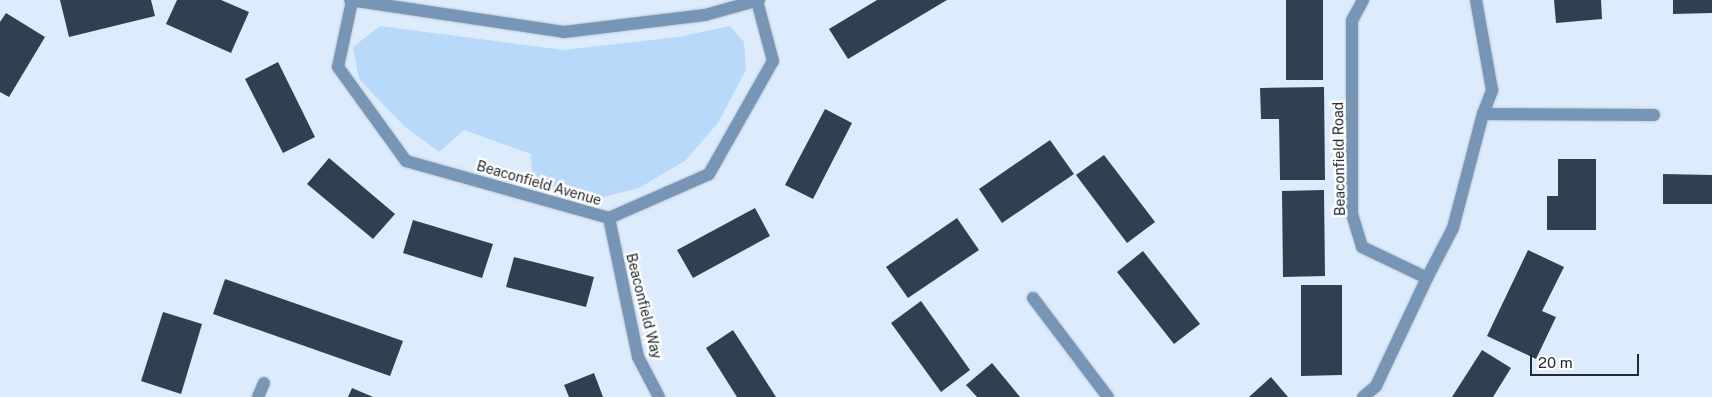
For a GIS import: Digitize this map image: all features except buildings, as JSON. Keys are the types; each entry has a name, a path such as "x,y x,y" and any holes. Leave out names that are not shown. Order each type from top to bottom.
{"street":[{"name":"Beaconfield Avenue","path":"351,0 564,32 705,15 758,1 773,61 709,174 609,218 406,161 338,67 351,0"},
{"name":"Beaconfield Road","path":"1363,0 1352,21 1352,214 1362,247 1427,278"},
{"path":"1363,397 1376,386 1427,278 1454,228 1483,114 1492,90 1476,0"},
{"path":"1483,114 1654,115"},
{"name":"Beaconfield Way","path":"609,218 638,357 659,397"},
{"path":"1033,298 1108,397"},
{"path":"258,397 264,383"}],"shaded area":[{"path":"380,26 563,50 678,37 730,26 744,42 746,70 718,123 685,161 639,188 599,198 533,186 531,154 464,130 439,152 405,127 359,79 353,47"}]}
